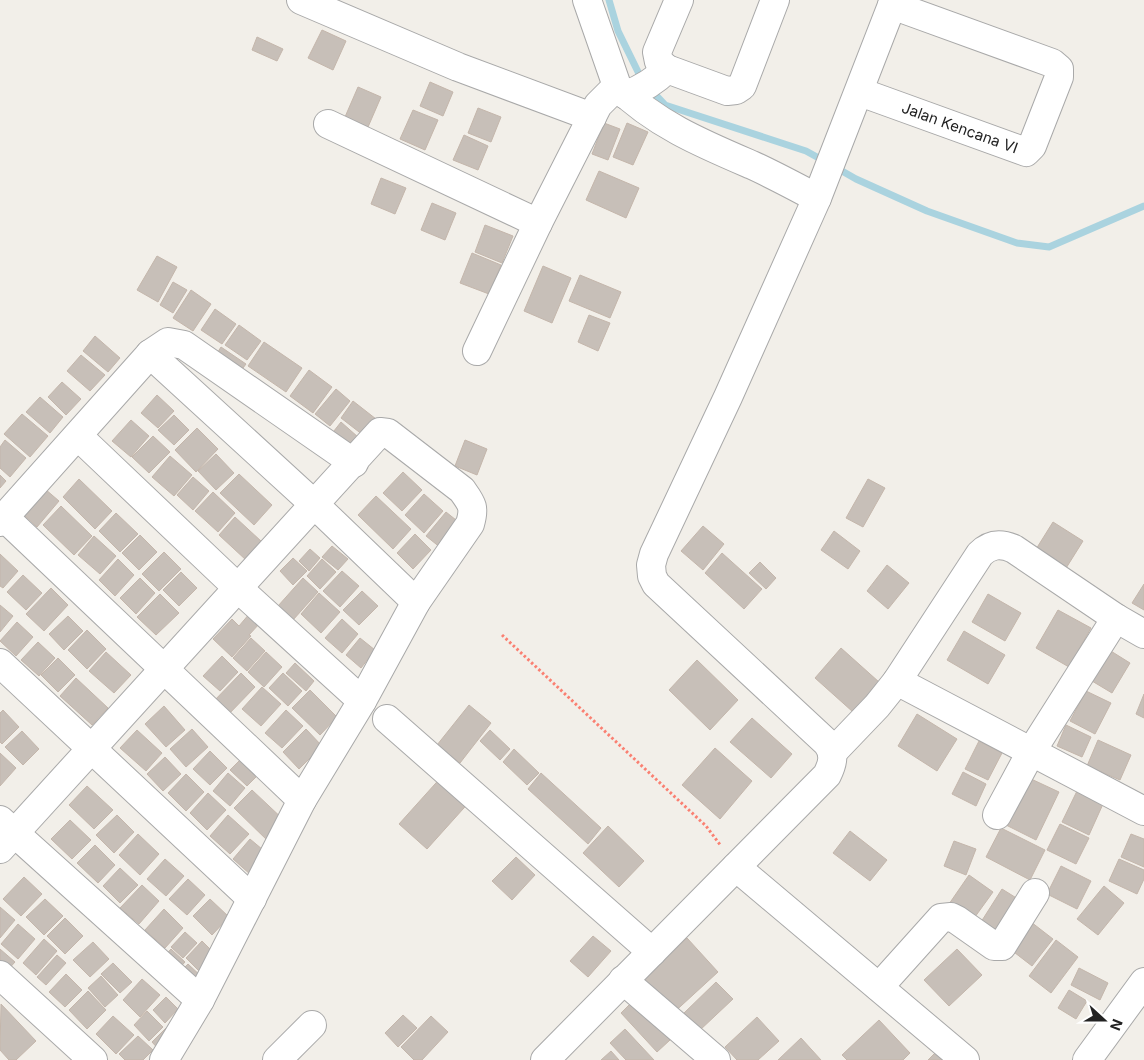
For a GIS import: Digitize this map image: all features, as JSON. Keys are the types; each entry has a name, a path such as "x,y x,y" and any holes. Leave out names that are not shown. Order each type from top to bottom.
{"street":[{"path":"301,0 458,67 592,117"},
{"path":"587,0 642,83 654,117 681,134 819,194"},
{"path":"477,351 538,223 598,105 642,83 659,62 657,52 679,0"},
{"path":"642,83 727,91 736,90 742,86 746,77 775,0"},
{"path":"545,1060 827,775 832,763 832,753 823,739 656,584 652,576 651,565 656,548 728,397 819,194 893,3"},
{"name":"Jalan Kencana VI","path":"860,92 1023,152 1029,151 1032,146 1059,77 1058,67 1052,63 944,24 893,3"},
{"path":"328,124 538,223"},
{"path":"302,800 165,669 2,520 150,354 168,342 184,345 354,463"},
{"path":"150,354 315,505 416,602"},
{"path":"164,1060 200,1000 302,800 362,701 416,602 470,524 473,512 471,502 462,490 388,433 380,432 354,463 92,749 5,834 200,1000"},
{"path":"78,436 238,589 362,701"},
{"path":"832,753 877,706 897,681 980,554 991,546 1006,546 1014,549 1116,618 1144,634"},
{"path":"996,815 1031,752 1116,618"},
{"path":"0,664 252,898"},
{"path":"897,681 1144,811"},
{"path":"388,719 652,952"},
{"path":"736,867 965,1060"},
{"path":"878,987 941,918 951,917 994,946 1002,946 1035,893"},
{"path":"0,976 93,1060"},
{"path":"623,980 716,1060"},
{"path":"1087,1060 1144,982"},
{"path":"277,1060 312,1025"}],"path":[{"path":"502,635 706,826 736,867"}],"building":[{"path":"322,30 346,41 333,70 308,58"},
{"path":"257,37 283,49 277,61 252,50"},
{"path":"430,82 453,92 443,116 420,106"},
{"path":"358,87 381,97 368,127 345,117"},
{"path":"478,108 501,117 491,142 468,133"},
{"path":"413,110 438,120 425,150 400,139"},
{"path":"604,123 620,129 608,160 592,154"},
{"path":"627,123 648,132 633,165 613,157"},
{"path":"464,135 488,146 478,170 453,160"},
{"path":"599,171 639,188 626,218 586,200"},
{"path":"381,178 406,188 395,214 371,204"},
{"path":"432,203 456,213 445,240 421,230"},
{"path":"485,225 513,236 502,263 475,252"},
{"path":"472,253 501,265 489,294 460,283"},
{"path":"157,256 177,267 158,302 137,290"},
{"path":"543,266 571,278 552,323 524,311"},
{"path":"580,275 621,292 610,318 569,301"},
{"path":"173,282 187,290 173,313 160,305"},
{"path":"191,290 211,304 193,331 173,318"},
{"path":"215,309 236,324 222,344 201,330"},
{"path":"589,315 610,323 598,351 578,342"},
{"path":"239,325 261,341 247,360 225,345"},
{"path":"95,336 120,358 108,372 83,351"},
{"path":"264,342 302,368 286,392 248,366"},
{"path":"221,347 246,364 237,376 213,360"},
{"path":"81,355 105,375 90,391 67,371"},
{"path":"309,370 332,387 313,413 290,396"},
{"path":"62,382 81,399 66,415 48,397"},
{"path":"336,389 350,401 330,426 315,414"},
{"path":"157,395 174,411 158,428 141,413"},
{"path":"40,397 63,417 50,433 26,412"},
{"path":"353,401 376,419 363,435 341,418"},
{"path":"22,414 48,436 30,457 4,434"},
{"path":"174,415 189,430 174,445 158,430"},
{"path":"131,420 149,436 131,457 112,441"},
{"path":"341,422 358,437 348,451 330,436"},
{"path":"197,428 218,449 196,472 175,450"},
{"path":"153,436 170,452 149,473 132,457"},
{"path":"5,440 26,458 10,477 0,468 0,447"},
{"path":"465,440 487,449 477,475 455,466"},
{"path":"216,454 234,473 216,490 198,471"},
{"path":"170,456 192,475 174,496 152,477"},
{"path":"403,472 422,490 402,511 383,493"},
{"path":"239,474 272,505 254,525 220,493"},
{"path":"0,475 6,481 0,488"},
{"path":"193,477 209,491 193,510 177,495"},
{"path":"79,479 112,511 95,529 63,497"},
{"path":"868,479 885,488 863,527 846,518"},
{"path":"45,489 59,501 37,527 23,514"},
{"path":"213,492 235,513 218,532 195,511"},
{"path":"424,494 443,511 424,533 405,515"},
{"path":"376,496 411,529 393,549 358,515"},
{"path":"61,506 92,536 74,555 43,525"},
{"path":"446,512 461,524 441,548 426,536"},
{"path":"116,513 138,534 120,552 99,531"},
{"path":"235,517 262,542 246,560 219,535"},
{"path":"1053,522 1083,541 1063,573 1033,554"},
{"path":"703,526 724,544 703,570 681,551"},
{"path":"834,531 860,551 848,569 821,550"},
{"path":"415,534 431,550 413,569 397,553"},
{"path":"140,535 157,552 139,570 122,553"},
{"path":"94,536 116,556 100,574 78,555"},
{"path":"332,546 348,559 338,570 322,557"},
{"path":"310,549 320,558 309,571 299,561"},
{"path":"164,552 181,569 159,591 142,574"},
{"path":"722,553 762,589 744,609 705,573"},
{"path":"0,554 18,571 3,588 0,586"},
{"path":"293,558 307,571 293,585 280,571"},
{"path":"118,559 134,575 115,596 99,580"},
{"path":"322,559 336,572 320,589 307,576"},
{"path":"760,562 776,578 766,589 749,573"},
{"path":"887,565 909,583 888,609 867,591"},
{"path":"342,571 359,586 340,607 323,591"},
{"path":"181,572 197,588 179,606 163,590"},
{"path":"23,575 42,593 26,610 7,592"},
{"path":"140,578 155,593 136,614 120,598"},
{"path":"303,578 318,592 293,620 278,606"},
{"path":"1144,584 1144,610 1132,603"},
{"path":"51,588 68,605 44,631 26,614"},
{"path":"362,591 378,606 359,625 343,610"},
{"path":"319,593 340,612 321,633 301,614"},
{"path":"160,594 179,613 156,635 137,617"},
{"path":"988,594 1021,613 1005,641 972,622"},
{"path":"0,605 13,616 0,632"},
{"path":"1058,610 1091,628 1069,667 1036,648"},
{"path":"250,613 260,623 232,657 213,639 232,619 239,626"},
{"path":"68,616 83,631 64,650 49,634"},
{"path":"342,619 358,634 342,653 325,638"},
{"path":"17,622 33,637 16,656 0,641"},
{"path":"87,630 106,649 87,669 68,650"},
{"path":"964,631 1005,655 988,684 947,660"},
{"path":"251,638 265,651 247,671 233,658"},
{"path":"360,638 375,650 361,668 346,655"},
{"path":"38,642 55,658 39,676 21,660"},
{"path":"841,648 879,682 853,712 815,678"},
{"path":"1106,648 1130,663 1112,693 1087,678"},
{"path":"106,652 131,675 114,693 89,671"},
{"path":"266,652 282,667 264,687 248,672"},
{"path":"222,656 238,672 220,691 203,676"},
{"path":"58,658 75,675 58,692 41,675"},
{"path":"697,660 738,700 710,730 669,690"},
{"path":"295,663 314,681 306,691 286,673"},
{"path":"241,673 255,687 226,717 212,703"},
{"path":"283,673 302,691 288,706 269,688"},
{"path":"76,678 108,708 92,725 60,696"},
{"path":"262,687 281,704 261,726 242,709"},
{"path":"310,690 337,717 320,735 292,708"},
{"path":"1086,691 1111,703 1095,734 1070,721"},
{"path":"1144,694 1144,718 1136,714"},
{"path":"469,705 491,723 460,763 437,745"},
{"path":"164,706 185,730 166,747 145,724"},
{"path":"3,710 19,727 2,744 0,742 0,713"},
{"path":"286,710 303,726 282,748 265,733"},
{"path":"917,714 957,739 937,771 898,746"},
{"path":"752,718 792,754 771,778 730,742"},
{"path":"1066,725 1091,737 1082,757 1057,746"},
{"path":"192,729 208,747 186,767 170,749"},
{"path":"306,729 322,746 299,769 283,752"},
{"path":"137,730 162,753 146,771 120,748"},
{"path":"490,730 510,749 500,760 480,741"},
{"path":"22,731 39,749 23,765 5,747"},
{"path":"1098,740 1131,755 1120,780 1087,766"},
{"path":"979,741 1002,753 988,780 965,769"},
{"path":"715,748 752,781 720,819 682,785"},
{"path":"514,749 539,773 527,785 503,762"},
{"path":"210,751 227,768 210,785 193,769"},
{"path":"0,753 16,768 0,786"},
{"path":"165,757 181,774 163,791 147,774"},
{"path":"243,757 260,773 247,786 230,770"},
{"path":"963,772 986,784 976,806 952,794"},
{"path":"228,773 245,788 230,806 213,791"},
{"path":"541,773 601,828 588,844 528,789"},
{"path":"186,774 204,792 186,811 168,793"},
{"path":"444,774 472,799 427,849 399,824"},
{"path":"1029,778 1059,792 1036,840 1006,825"},
{"path":"87,786 113,810 94,829 69,805"},
{"path":"252,790 286,822 268,841 234,808"},
{"path":"1077,791 1103,804 1089,835 1062,822"},
{"path":"208,793 226,810 207,830 190,813"},
{"path":"117,815 134,832 114,853 96,835"},
{"path":"228,815 249,834 230,854 210,836"},
{"path":"70,820 91,840 72,859 51,839"},
{"path":"1060,824 1089,838 1076,864 1047,850"},
{"path":"608,826 644,861 619,887 583,853"},
{"path":"1001,828 1045,850 1030,880 986,857"},
{"path":"850,831 887,860 870,881 833,853"},
{"path":"138,834 159,854 140,875 119,855"},
{"path":"1131,834 1144,839 1144,867 1121,857"},
{"path":"250,839 269,855 251,875 233,859"},
{"path":"954,841 976,849 966,875 944,866"},
{"path":"95,845 115,865 98,883 77,863"},
{"path":"516,857 535,875 512,900 492,881"},
{"path":"165,859 184,876 166,896 147,879"},
{"path":"1119,859 1144,870 1144,879 1137,894 1109,881"},
{"path":"1061,866 1091,881 1077,909 1047,894"},
{"path":"120,868 138,885 120,903 103,886"},
{"path":"969,875 993,892 972,921 949,904"},
{"path":"24,877 42,894 21,916 3,899"},
{"path":"188,879 205,895 187,915 169,899"},
{"path":"142,885 159,901 139,924 120,908"},
{"path":"1104,886 1124,903 1098,935 1077,919"},
{"path":"1002,889 1026,904 1005,938 981,922"},
{"path":"45,899 63,916 44,935 26,917"},
{"path":"210,899 229,917 212,935 193,916"},
{"path":"0,907 15,920 0,938"},
{"path":"164,909 183,928 165,948 145,930"},
{"path":"65,918 83,936 65,954 47,936"},
{"path":"1031,922 1053,939 1032,966 1010,949"},
{"path":"18,924 35,939 18,959 1,944"},
{"path":"185,932 197,943 183,958 171,947"},
{"path":"593,936 611,951 588,977 570,961"},
{"path":"687,938 718,972 670,1016 639,982"},
{"path":"44,939 57,951 36,975 23,963"},
{"path":"1056,940 1078,957 1051,993 1029,976"},
{"path":"202,941 218,957 202,974 186,958"},
{"path":"93,942 109,959 90,977 73,960"},
{"path":"0,949 15,962 5,973 0,968"},
{"path":"171,949 185,962 174,974 160,961"},
{"path":"957,949 982,975 949,1006 924,980"},
{"path":"57,955 66,963 46,985 37,977"},
{"path":"113,963 132,982 120,993 101,974"},
{"path":"188,964 203,978 195,988 179,973"},
{"path":"1079,968 1108,983 1100,1000 1071,985"},
{"path":"66,974 82,990 65,1007 49,992"},
{"path":"101,976 118,995 105,1007 88,988"},
{"path":"142,979 160,995 140,1017 123,1000"},
{"path":"716,982 733,999 699,1031 683,1014"},
{"path":"1069,990 1087,1001 1076,1019 1058,1008"},
{"path":"88,991 106,1010 87,1029 69,1010"},
{"path":"166,997 178,1009 165,1023 153,1010"},
{"path":"633,1001 670,1040 657,1052 621,1013"},
{"path":"1,1004 36,1041 16,1060 9,1060 0,1050"},
{"path":"147,1011 163,1027 149,1041 134,1025"},
{"path":"403,1015 417,1028 398,1047 385,1033"},
{"path":"113,1016 134,1035 116,1054 96,1034"},
{"path":"431,1016 448,1032 422,1060 414,1060 401,1047"},
{"path":"757,1017 779,1041 758,1060 737,1060 725,1047"},
{"path":"879,1020 910,1053 903,1060 847,1060 842,1055"},
{"path":"166,1028 175,1038 161,1052 152,1042"},
{"path":"625,1029 654,1060 626,1060 610,1043"},
{"path":"138,1036 153,1050 143,1060 125,1060 119,1054"},
{"path":"801,1038 821,1060 778,1060"},
{"path":"611,1051 619,1060 601,1060"},
{"path":"936,1052 944,1060 928,1060"}],"waterway":[{"path":"609,0 618,31 642,80"},
{"path":"651,90 665,105 806,151 826,162"},
{"path":"835,167 856,179 927,211 1017,243 1049,247 1144,206"}]}
